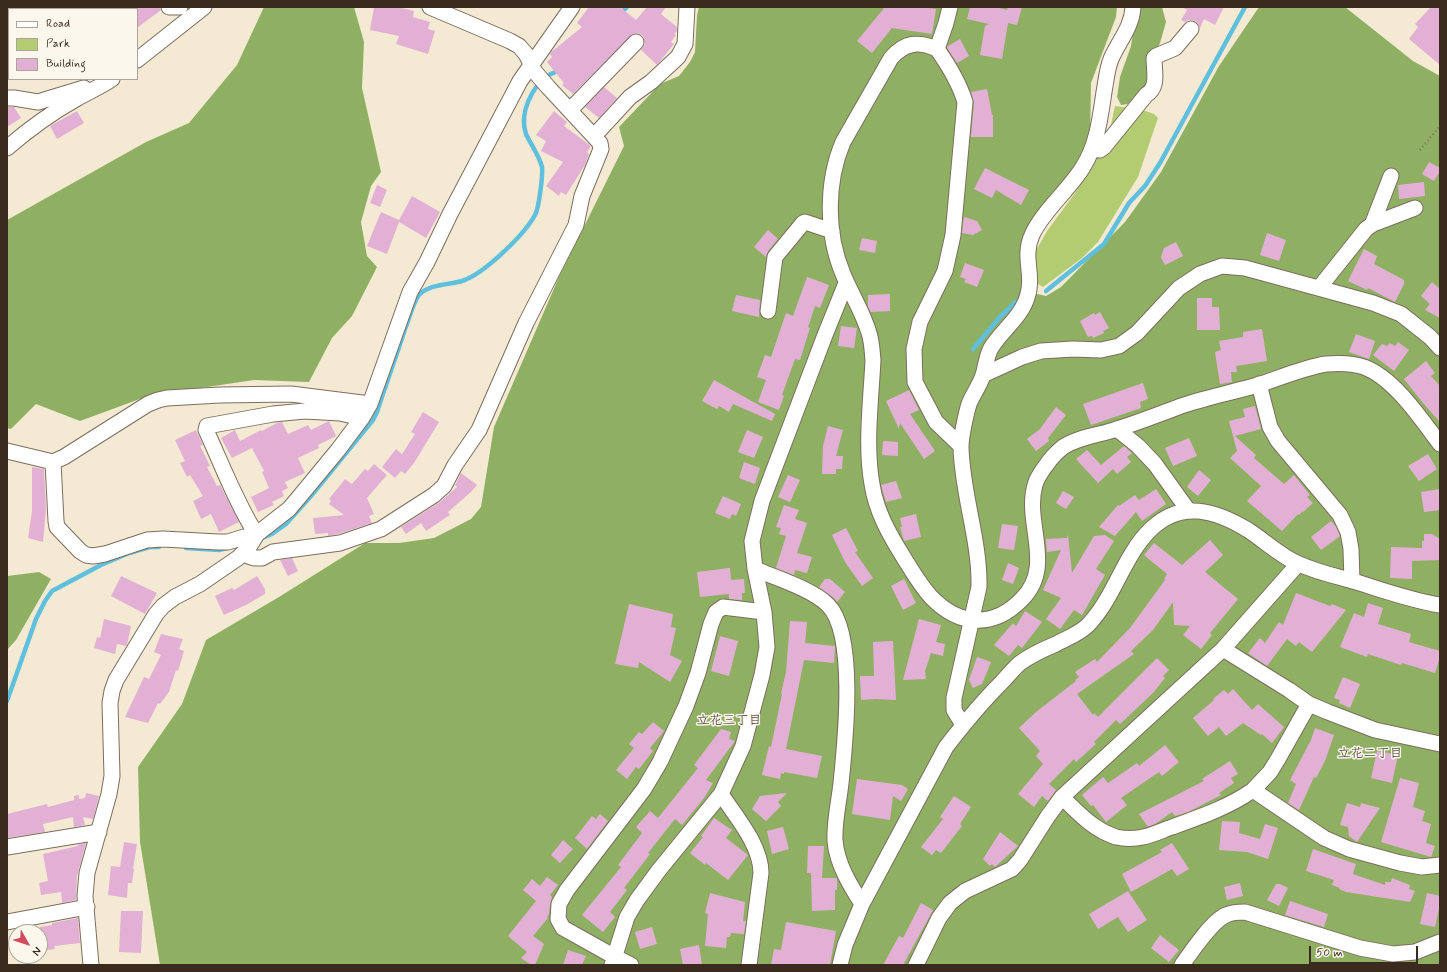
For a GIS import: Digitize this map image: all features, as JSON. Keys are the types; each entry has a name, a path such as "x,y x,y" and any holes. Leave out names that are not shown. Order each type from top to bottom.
{"street":[{"path":"169,7 180,7"},
{"path":"138,59 204,7"},
{"path":"242,554 254,558 262,558 273,552 340,543 381,529 434,495 444,486 455,466 479,430 526,323 576,225 582,196 601,149 600,143 595,135 548,87 519,46 510,40 430,7"},
{"path":"52,462 56,521 58,527 80,551 86,555 93,556 105,554 147,540 228,542 255,535 289,509 338,450 362,418 370,404 410,292 428,262 450,214 502,114 534,69 572,7"},
{"path":"595,135 630,97 651,82 678,57 685,44 687,7"},
{"path":"937,49 950,7"},
{"path":"963,725 953,706 979,587 979,569 967,501 961,446 969,405 983,375 986,359 991,349 1020,312 1028,295 1030,285 1027,248 1032,234 1082,169 1092,149 1100,119 1111,59 1129,27 1133,15 1133,7"},
{"path":"1092,149 1100,150 1104,147 1146,95 1151,92 1155,84 1154,58 1175,48 1191,29"},
{"path":"570,110 636,42"},
{"path":"961,446 936,422 915,382 914,349 920,322 945,271 953,235 965,102 953,72 937,49 926,45 909,45 896,52 883,70 843,142 837,156 830,208 832,231 841,269 846,283 866,322 872,345 869,456 872,484 878,511 892,539 925,590 945,609 958,616 971,620 989,620 998,618 1023,599 1036,577 1038,566 1033,512 1033,494 1035,484 1047,464 1063,447 1093,436 1186,405 1298,371 1326,364 1344,363 1364,367 1380,376 1419,416 1440,444"},
{"path":"7,98 38,102 87,86 101,86 110,80"},
{"path":"7,148 33,126 87,86"},
{"path":"7,136 18,133 23,134"},
{"path":"1372,225 1391,176"},
{"path":"1319,288 1366,229 1372,225 1415,208"},
{"path":"768,311 774,256 803,223 806,222 832,231"},
{"path":"983,375 1022,357 1041,351 1073,349 1101,350 1120,346 1137,333 1179,288 1200,274 1222,266 1245,268 1373,303 1401,314 1426,333 1440,348"},
{"path":"613,961 627,917 637,900 659,870 721,794 743,746 762,675 767,647 764,612 755,569 752,540 762,501 846,283"},
{"path":"1259,384 1270,427 1278,441 1332,505 1343,521 1348,532 1351,549 1352,581"},
{"path":"7,451 52,462 71,453 148,404 167,398 291,394 370,404"},
{"path":"255,535 206,430 207,426 273,414 305,410 340,413 362,418"},
{"path":"1117,429 1138,446 1155,464 1188,510"},
{"path":"840,965 845,945 862,904 946,747 994,690 1020,664 1045,648 1074,636 1094,619 1107,600 1141,540 1151,529 1163,520 1188,510 1204,512 1225,518 1248,530 1298,564 1415,600 1440,604"},
{"path":"91,965 85,886 109,794 112,776 110,703 116,680 156,614 163,606 175,597 200,584 238,558 249,547 255,535"},
{"path":"916,965 939,918 950,903 965,891 1012,869 1062,797 1224,648 1298,564"},
{"path":"755,569 815,595 828,605 836,615 841,630 844,643 847,705 835,841 844,873 862,904"},
{"path":"631,965 613,961 562,928 558,919 560,904 567,890 644,789 660,762 686,706 698,673 711,624 716,612 723,607 764,612"},
{"path":"1224,648 1290,690 1309,704 1375,730 1440,744"},
{"path":"1062,797 1085,819 1101,831 1116,837 1129,839 1144,837 1187,821 1244,797 1253,790 1274,765 1309,704"},
{"path":"1253,790 1324,838 1349,849 1400,863 1422,867 1440,865"},
{"path":"721,794 750,838 758,854 761,865 748,965"},
{"path":"7,847 99,832"},
{"path":"7,922 87,907"},
{"path":"1182,965 1218,919 1227,914 1245,912 1360,948 1393,954 1415,952 1440,942"}],"path":[{"path":"1420,150 1440,126"}],"green space":[{"path":"264,7 354,7 364,42 362,88 381,172 371,186 361,222 367,256 377,267 352,316 332,338 309,382 254,380 156,393 80,421 36,404 11,429 7,428 7,220 146,142 189,123 237,65"},
{"path":"699,7 1117,7 1116,17 1091,83 1090,140 1079,166 1043,213 1037,244 1023,264 1033,293 1046,296 1061,287 1125,222 1161,172 1219,66 1259,7 1345,7 1413,61 1440,76 1440,965 160,965 140,842 138,767 182,704 206,640 279,597 365,543 399,543 434,538 471,519 481,507 494,427 559,277 624,146 619,127 660,84 679,76 690,62 695,52 697,15"},
{"path":"1137,7 1162,7 1166,22 1160,43 1150,65 1147,84 1128,104 1121,105 1117,97 1120,77 1131,46"},
{"path":"1115,106 1129,108 1131,106 1154,114 1158,118 1138,177 1098,242 1082,258 1043,287 1038,284 1033,272 1034,254 1047,231 1075,193 1108,139"},
{"path":"39,572 51,579 16,640 7,650 7,576"}],"building":[{"path":"160,7 161,10 138,27 137,8"},
{"path":"374,7 398,7 414,11 413,17 430,22 428,29 435,31 428,54 396,44 399,36 370,30"},
{"path":"589,7 620,7 636,20 647,7 666,7 661,14 677,27 677,31 674,34 676,35 671,42 674,44 657,65 641,50 645,44 643,36 638,33 633,34 573,94 562,85 564,83 547,62 552,57 550,53 582,27 577,23"},
{"path":"885,7 919,7 936,9 932,34 892,28 872,53 857,41"},
{"path":"970,7 996,7 1007,10 1008,7 1022,7 1017,25 1008,23 1002,59 980,55 985,26 989,24 967,19"},
{"path":"1182,7 1224,7 1215,25 1204,19 1200,28 1197,22 1193,20 1188,20 1185,22 1181,20 1187,10"},
{"path":"1431,7 1440,7 1440,65 1409,39 1418,27 1415,24"},
{"path":"960,39 969,56 957,63 947,48"},
{"path":"604,87 617,98 599,118 585,107"},
{"path":"987,89 993,115 993,137 971,137 974,103 971,92"},
{"path":"7,107 14,107 21,118 7,127"},
{"path":"77,111 84,123 57,139 50,126"},
{"path":"554,111 567,122 564,126 591,146 587,152 589,154 585,165 566,195 561,192 559,196 546,186 563,162 541,151 546,141 536,135"},
{"path":"1429,162 1440,168 1440,171 1434,181 1422,174"},
{"path":"985,168 1029,190 1021,205 996,190 992,198 974,189"},
{"path":"1424,182 1425,196 1399,199 1398,185"},
{"path":"377,185 387,190 380,207 370,203"},
{"path":"412,196 440,212 426,238 399,222 387,254 367,246 381,212 399,220"},
{"path":"964,217 977,221 982,230 973,235 962,233"},
{"path":"768,230 778,239 768,251 766,257 754,247"},
{"path":"1267,233 1286,240 1279,261 1260,255"},
{"path":"862,238 877,241 875,253 859,250"},
{"path":"1176,242 1183,256 1165,265 1161,257 1164,248"},
{"path":"1364,249 1377,256 1374,264 1404,280 1404,284 1395,302 1368,288 1367,290 1348,281"},
{"path":"965,263 984,270 977,287 964,282 966,279 960,277"},
{"path":"807,277 829,285 820,308 815,306 800,360 795,359 782,395 784,396 779,410 758,402 766,380 757,377 765,355 771,357 786,313 793,316"},
{"path":"1432,282 1440,289 1440,318 1425,310 1430,304 1421,296"},
{"path":"890,294 890,311 871,312 868,307 868,295"},
{"path":"736,295 760,300 759,317 732,311"},
{"path":"1197,298 1212,298 1212,307 1219,307 1220,330 1197,330"},
{"path":"1100,312 1109,328 1103,331 1104,333 1093,338 1092,336 1088,337 1080,321 1094,313 1095,315"},
{"path":"841,326 857,328 854,348 838,346"},
{"path":"1262,329 1267,361 1236,366 1237,372 1231,372 1232,382 1220,384 1215,352 1221,350 1219,341 1243,337 1243,332"},
{"path":"1356,334 1375,341 1369,359 1349,352"},
{"path":"1398,342 1409,350 1394,371 1373,355 1382,344 1387,346 1390,343 1395,346"},
{"path":"1426,361 1435,373 1431,376 1440,386 1440,422 1404,379"},
{"path":"714,380 775,414 772,421 733,404 729,412 719,406 717,409 702,401"},
{"path":"1143,383 1148,399 1140,402 1141,408 1091,425 1083,404"},
{"path":"909,390 919,410 910,414 935,451 924,459 900,423 899,429 886,401"},
{"path":"1255,406 1261,429 1235,436 1256,455 1254,458 1284,484 1294,475 1310,495 1307,497 1313,503 1299,515 1298,514 1282,531 1247,501 1261,486 1230,458 1237,451 1229,421 1245,417 1243,409"},
{"path":"1056,407 1066,415 1048,438 1049,441 1036,451 1027,439 1040,429"},
{"path":"423,412 439,422 414,463 405,474 401,471 395,478 382,467 396,449 402,454 415,434 411,432"},
{"path":"329,421 336,436 318,445 319,448 298,458 305,473 285,482 288,488 282,491 284,496 272,502 274,505 258,512 251,497 269,488 262,472 264,471 252,448 232,458 221,438 235,430 240,441 261,430 262,431 282,422 288,434 308,425 311,430"},
{"path":"828,426 843,430 836,456 843,456 842,469 836,469 836,474 822,474 823,446"},
{"path":"196,430 203,445 200,446 210,466 207,467 217,486 220,485 239,522 219,532 211,514 201,519 193,501 203,496 190,475 187,477 180,463 185,461 175,440"},
{"path":"747,430 763,437 754,458 738,452"},
{"path":"1189,438 1197,456 1173,466 1165,448"},
{"path":"883,441 898,442 898,456 882,455"},
{"path":"1124,446 1132,453 1127,457 1131,462 1117,474 1113,469 1098,483 1076,459 1087,450 1101,465"},
{"path":"1428,454 1437,469 1419,481 1408,466"},
{"path":"744,462 760,468 755,484 739,478"},
{"path":"374,464 387,475 367,498 374,514 369,516 372,523 328,536 328,533 315,534 313,518 344,515 329,504 331,501 329,499 345,479 352,484 365,469 368,471"},
{"path":"32,467 44,469 46,510 43,542 28,538 32,511"},
{"path":"1199,470 1211,480 1198,496 1187,487"},
{"path":"461,473 477,485 471,492 448,512 450,515 426,531 421,523 406,534 401,527 440,502 457,487 455,485"},
{"path":"788,475 800,480 790,502 778,497"},
{"path":"896,481 902,498 886,502 881,485"},
{"path":"1156,489 1166,504 1142,521 1136,512 1115,536 1099,527 1118,505 1119,506 1135,495 1139,500"},
{"path":"1440,489 1440,510 1424,512 1421,492"},
{"path":"1063,491 1074,497 1066,509 1056,503"},
{"path":"723,496 741,504 736,516 732,514 730,519 715,513"},
{"path":"784,505 799,510 795,519 807,523 797,553 812,557 807,573 795,570 794,575 776,568 786,536 779,534 781,528 776,527"},
{"path":"916,514 921,537 904,541 900,527 902,527 900,518"},
{"path":"1331,521 1336,527 1340,536 1321,550 1311,537"},
{"path":"1002,524 1018,526 1014,550 998,548"},
{"path":"846,528 858,551 855,552 873,578 862,586 845,562 832,535"},
{"path":"1424,534 1432,534 1440,539 1440,560 1412,561 1412,579 1390,578 1391,547 1422,548"},
{"path":"1068,535 1072,573 1094,536 1105,535 1114,541 1096,569 1105,575 1082,615 1074,610 1060,629 1046,619 1061,598 1043,590 1061,550 1047,552 1046,539 1067,538"},
{"path":"1210,540 1223,555 1205,572 1238,599 1210,633 1212,635 1201,649 1183,635 1190,626 1174,625 1173,602 1153,630 1131,651 1134,654 1077,694 1093,715 1094,713 1098,717 1157,658 1169,670 1163,676 1165,678 1153,693 1120,724 1116,720 1094,742 1096,744 1076,762 1074,759 1049,784 1056,790 1048,801 1042,796 1034,807 1018,794 1043,764 1036,756 1040,751 1019,728 1036,712 1076,681 1075,680 1079,677 1075,672 1095,659 1097,662 1130,628 1165,580 1164,579 1167,574 1144,555 1154,543 1182,565"},
{"path":"292,558 298,571 288,576 280,560"},
{"path":"1008,563 1019,568 1013,584 1002,580"},
{"path":"730,568 731,580 744,579 745,593 742,593 742,600 729,599 729,594 700,597 697,572"},
{"path":"121,576 157,593 145,614 111,596"},
{"path":"257,576 265,589 265,594 224,615 215,596 232,588 234,590"},
{"path":"825,579 830,579 845,592 837,602 819,587"},
{"path":"904,579 916,603 903,610 891,586"},
{"path":"1296,593 1330,606 1332,604 1346,610 1312,652 1299,642 1296,646 1287,639 1267,666 1248,653 1260,638 1265,643 1279,622 1283,625"},
{"path":"1368,603 1383,608 1378,624 1411,634 1409,642 1440,651 1440,657 1435,673 1402,663 1401,665 1368,654 1367,657 1340,647 1354,613 1364,617"},
{"path":"629,604 673,614 671,627 676,628 670,655 682,661 670,682 639,662 638,668 615,664"},
{"path":"1025,611 1042,622 1022,648 1018,645 1009,656 994,645 1013,623 1016,626"},
{"path":"104,619 131,626 127,645 117,644 115,654 94,648 97,637 100,638"},
{"path":"919,619 941,625 936,642 945,644 943,656 931,653 925,671 926,679 903,680"},
{"path":"790,621 807,622 805,643 835,646 834,663 804,660 786,749 822,756 817,778 784,772 784,774 781,773 780,779 762,775 769,746 771,747 786,672"},
{"path":"161,634 183,639 179,649 184,651 178,671 176,670 169,692 160,704 158,703 148,723 125,717 144,677 149,679 161,655 154,652"},
{"path":"720,636 738,641 729,676 711,671"},
{"path":"893,641 896,700 861,700 860,676 874,676 873,642"},
{"path":"977,657 991,662 982,684 973,688 969,680"},
{"path":"1343,677 1360,684 1350,708 1339,703 1340,700 1334,698"},
{"path":"1233,689 1252,710 1258,704 1284,727 1272,743 1262,734 1261,735 1243,723 1226,736 1219,727 1208,736 1193,718 1224,690 1228,694"},
{"path":"653,722 664,731 650,748 653,751 639,769 636,767 627,779 616,770 634,748 629,744 639,732 642,734"},
{"path":"1315,728 1334,735 1325,761 1316,778 1314,777 1299,810 1288,803 1296,784 1290,780 1311,740"},
{"path":"721,729 731,732 729,739 735,741 706,780 713,783 704,798 682,825 675,819 648,853 650,854 624,888 627,890 610,912 615,917 603,932 582,915 621,867 618,865 642,833 636,827 650,811 658,818 698,768 694,765"},
{"path":"1165,745 1179,762 1162,776 1159,772 1121,798 1127,805 1106,822 1093,805 1091,806 1082,795 1103,777 1108,783 1137,763 1139,766"},
{"path":"1377,751 1398,755 1392,783 1371,778"},
{"path":"1230,761 1238,774 1231,778 1234,783 1219,793 1221,795 1188,812 1175,816 1172,812 1148,827 1139,814 1204,781 1202,779"},
{"path":"1400,778 1419,783 1413,807 1425,811 1422,821 1431,824 1426,843 1435,846 1431,857 1381,842"},
{"path":"857,779 902,785 908,789 901,801 893,796 890,820 852,814"},
{"path":"86,793 99,796 93,819 83,817 85,825 74,827 73,817 43,824 45,832 7,838 7,814 47,804 48,807 74,800 74,796 79,795 79,799 85,798"},
{"path":"787,793 778,802 781,806 766,821 752,809 760,796"},
{"path":"954,796 971,807 960,824 962,826 941,853 936,850 932,855 921,847 943,819 940,817"},
{"path":"1347,803 1360,807 1361,803 1380,808 1357,842 1349,836 1348,827 1340,825"},
{"path":"600,814 608,821 587,849 575,838 592,816 596,819"},
{"path":"714,818 732,830 726,838 748,855 728,880 690,853 703,837 701,836"},
{"path":"1222,821 1240,822 1239,833 1260,839 1265,824 1278,828 1268,859 1247,852 1219,850"},
{"path":"783,827 789,849 772,854 767,831"},
{"path":"1000,832 1018,846 995,867 992,864 990,866 983,859"},
{"path":"563,840 573,849 560,863 551,855"},
{"path":"124,842 137,844 132,883 128,883 127,898 108,895 111,866 120,867"},
{"path":"86,843 77,876 76,900 62,903 61,892 41,895 39,883 48,881 43,854"},
{"path":"1172,843 1189,869 1177,876 1172,869 1131,892 1122,874 1162,852 1160,850"},
{"path":"808,846 824,846 822,878 837,878 837,890 835,890 835,910 812,911 811,873 807,873"},
{"path":"1313,849 1356,864 1353,874 1385,885 1385,882 1391,882 1392,878 1410,885 1409,889 1415,891 1410,902 1346,892 1332,885 1334,880 1306,871"},
{"path":"547,877 558,885 550,895 552,897 548,918 533,936 544,944 535,965 531,965 521,958 527,952 508,936 536,901 523,890 532,879 540,886"},
{"path":"1240,883 1243,896 1227,900 1224,887"},
{"path":"1276,884 1280,884 1288,888 1279,906 1267,900"},
{"path":"1128,891 1147,920 1128,932 1118,917 1098,929 1089,914"},
{"path":"710,893 745,902 743,921 746,921 744,934 731,933 730,937 727,937 726,948 705,946 708,914 705,913"},
{"path":"1427,893 1440,896 1440,904 1435,927 1420,924"},
{"path":"1290,901 1328,914 1324,927 1285,915"},
{"path":"921,903 933,910 903,965 883,965 899,936 903,938"},
{"path":"121,911 143,911 141,953 119,952"},
{"path":"78,918 80,943 54,946 55,949 48,950 48,926 52,925 52,923"},
{"path":"786,922 836,931 830,965 771,965 774,949 781,950"},
{"path":"652,927 657,944 640,949 635,932"},
{"path":"1160,935 1179,950 1169,962 1151,948"},
{"path":"699,945 702,965 683,965 680,949"},
{"path":"568,950 586,956 582,965 563,965"}],"waterway":[{"path":"620,14 627,7"},
{"path":"1046,291 1104,244 1129,203 1145,186 1160,163 1245,7"},
{"path":"262,538 272,534 286,524 311,496 373,420 413,306 419,295 423,291 434,287 462,281 481,271 503,253 530,223 538,206 542,167 526,134 524,126 525,110 537,86 549,75 560,70"},
{"path":"973,349 1000,317 1016,302"},
{"path":"7,701 36,619 52,591 101,565 129,553 150,547 159,547"},
{"path":"186,548 219,550 227,548"}],"district":[{"name":"立花三丁目","path":"729,721"},
{"name":"立花二丁目","path":"1370,754"}]}
